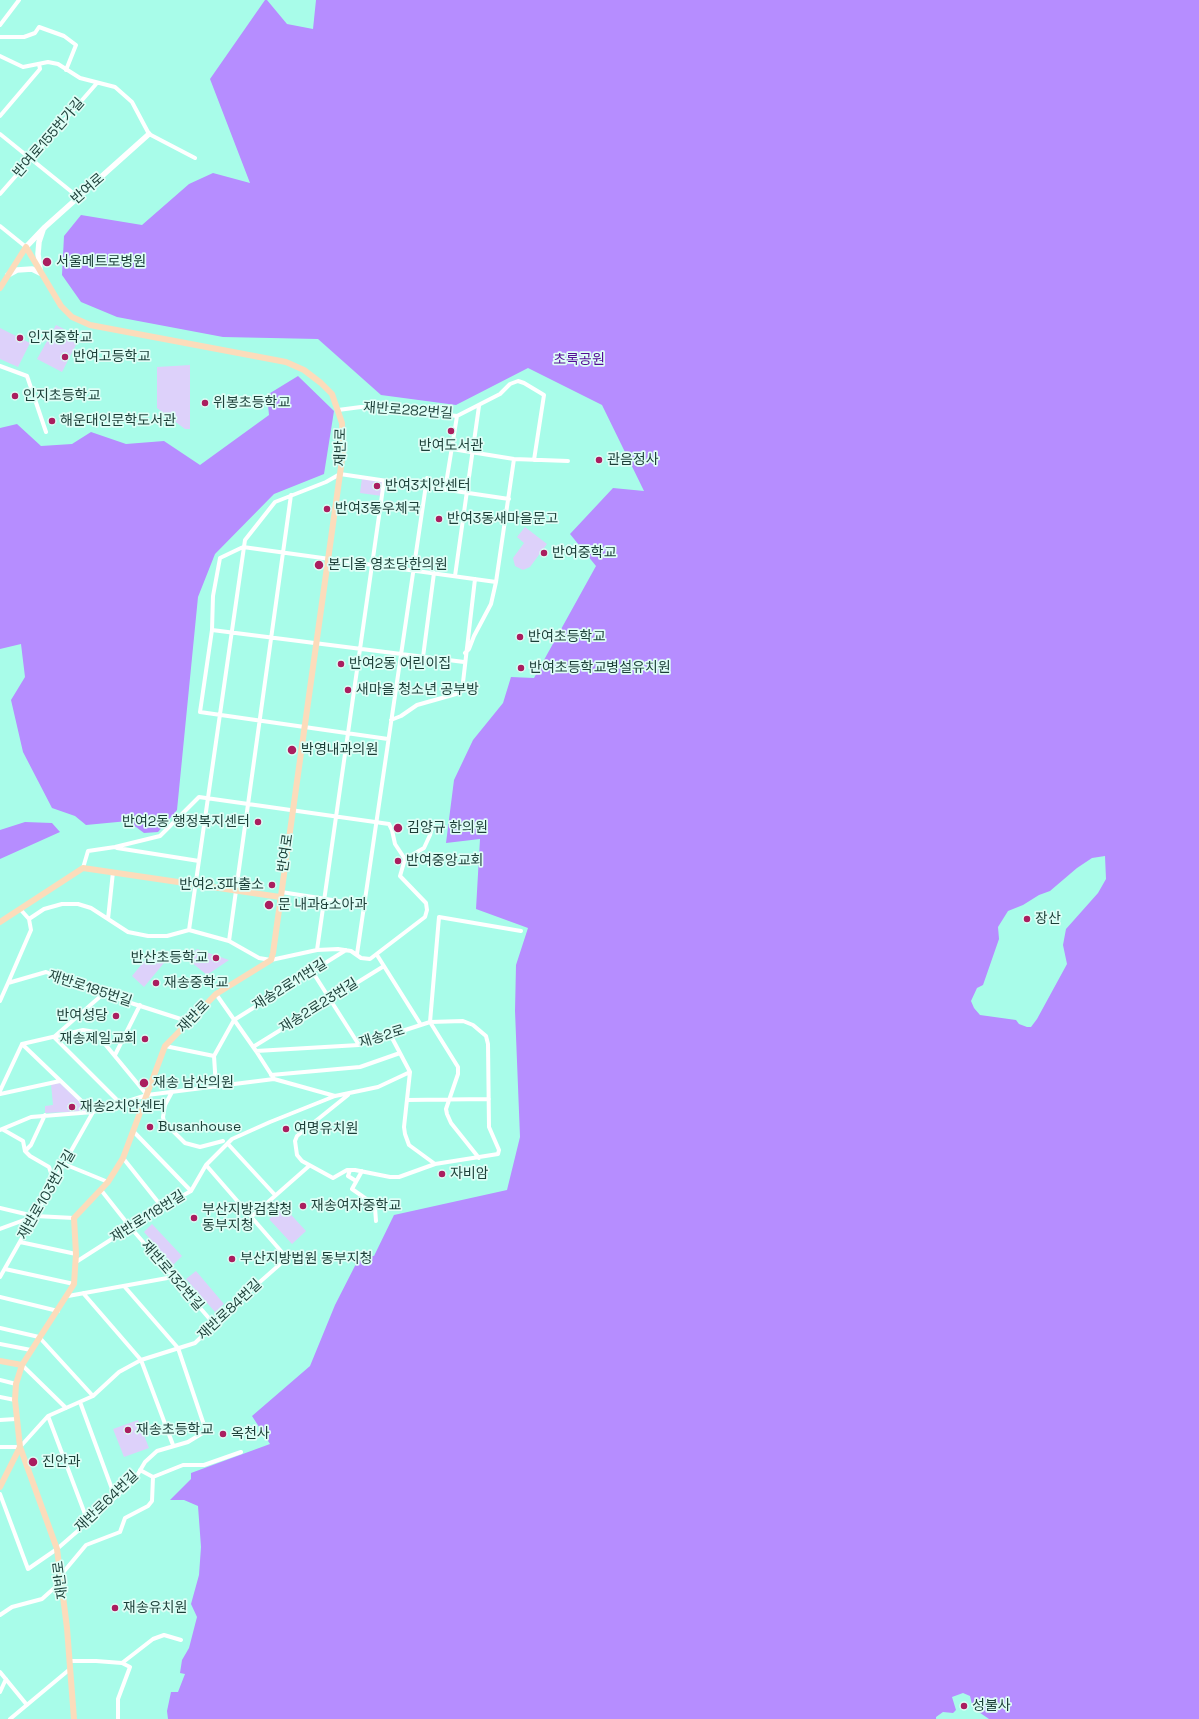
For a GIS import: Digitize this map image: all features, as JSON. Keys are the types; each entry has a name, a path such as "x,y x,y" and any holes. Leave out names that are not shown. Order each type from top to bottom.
{"main road":[{"name":"재반로","path":"26,247 40,273 61,306 72,317 90,325 286,362 304,370 332,394 342,423 343,452 292,810"},
{"name":"반여로","path":"0,288 26,247"},
{"name":"반여로","path":"281,895 292,810"},
{"path":"0,922 83,868 236,891 281,895 270,960"},
{"name":"재반로","path":"74,1719 61,1575 57,1549 20,1447 16,1419 16,1384 22,1366 31,1350 68,1296 74,1284 76,1254 74,1218 108,1182 123,1158 165,1046 216,994 270,960"},
{"path":"0,1361 22,1366"},
{"path":"0,1487 20,1447"}],"street":[{"path":"0,25 19,0"},
{"path":"0,37 24,37 35,33 39,26 64,36 76,45 66,70"},
{"path":"0,56 23,68 48,62 58,64 80,78 115,87 132,102 149,134 195,158"},
{"path":"0,116 40,69 39,64"},
{"name":"반여로155번가길","path":"0,194 97,83"},
{"path":"0,134 78,197"},
{"name":"반여로","path":"26,247 45,227 149,134"},
{"path":"0,226 26,247"},
{"path":"40,273 38,254 39,242 45,227"},
{"path":"8,275 17,270 24,269 32,269 40,273"},
{"path":"0,366 27,376 46,432"},
{"name":"재반로282번길","path":"338,410 361,407 382,408 456,416 479,406 500,394 510,384 518,381 528,385 544,395 534,460"},
{"path":"455,576 479,406"},
{"path":"446,490 456,416"},
{"path":"452,450 514,459 568,461"},
{"path":"465,653 469,649 474,636 491,604 496,582 514,459"},
{"path":"189,930 245,540 275,502 326,482 340,474 509,499"},
{"path":"357,954 427,478"},
{"path":"317,950 384,481"},
{"path":"229,941 291,495"},
{"path":"388,739 200,712 212,630 214,596 220,558 243,547 496,582"},
{"path":"423,657 434,573"},
{"path":"391,720 401,716 417,705 462,691 465,653 475,579"},
{"path":"212,630 464,662"},
{"path":"83,868 88,851 115,847 160,836 199,797 389,824 395,844 406,859"},
{"path":"29,919 44,909 68,903 87,906 128,932 148,936 167,936 189,930 229,941 259,958 270,960 317,950 346,950 357,954 361,958 370,959 425,917 428,910 426,903 400,876 406,859 424,848 430,836 433,825"},
{"path":"115,847 199,861"},
{"path":"108,919 113,872"},
{"path":"281,895 364,905"},
{"path":"0,1001 32,930 29,919 20,909"},
{"path":"479,1158 451,1123 446,1109 458,1074 458,1067 430,1022 439,917 521,931"},
{"name":"재송2로11번길","path":"234,1020 346,950"},
{"path":"377,955 421,1024"},
{"name":"재송2로23번길","path":"253,1047 384,966"},
{"path":"312,971 359,1045"},
{"name":"재반로185번길","path":"8,983 46,972 103,994 190,1022"},
{"path":"54,1037 103,994"},
{"path":"216,994 274,1079"},
{"path":"115,1055 140,1005"},
{"path":"216,1087 214,1056 234,1020"},
{"name":"재송2로","path":"256,1052 359,1045 391,1036 421,1024 430,1022 463,1021 482,1031 486,1036 488,1044 490,1127 499,1150 498,1154 494,1156 435,1164 399,1177 390,1178 362,1171 350,1170 341,1172 333,1178 309,1166 297,1155 295,1149 297,1136 348,1095"},
{"path":"22,1044 82,1030 89,1030 99,1036 147,1095"},
{"path":"391,1036 410,1072 404,1127 409,1145 435,1164"},
{"path":"54,1037 121,1104"},
{"path":"22,1044 94,1112"},
{"path":"0,1093 22,1044"},
{"name":"재반로","path":"165,1046 214,1056"},
{"path":"271,1075 360,1067 400,1054"},
{"path":"1,1129 31,1117 94,1112 147,1095 274,1079 335,1096 348,1095 378,1087 410,1072"},
{"path":"0,1093 60,1081"},
{"path":"172,1092 165,1105 163,1117 164,1122 185,1143 200,1147 223,1141"},
{"name":"재반로118번길","path":"76,1262 162,1207 191,1191 206,1165 232,1139 335,1096"},
{"path":"407,1100 489,1099"},
{"name":"재반로103번가길","path":"0,1277 94,1112"},
{"path":"25,1151 31,1145 45,1115"},
{"path":"1,1129 23,1141 25,1151 30,1156 49,1167 54,1182"},
{"path":"134,1132 191,1191"},
{"path":"228,1144 275,1195"},
{"path":"123,1158 162,1207"},
{"path":"64,1164 108,1182"},
{"path":"206,1165 251,1217 309,1166"},
{"path":"350,1170 348,1176 356,1181"},
{"path":"362,1171 352,1189 372,1203 375,1208 376,1221"},
{"name":"재반로132번길","path":"101,1190 131,1228 214,1324"},
{"path":"0,1208 35,1216 74,1218"},
{"path":"0,1230 35,1216"},
{"name":"재반로84번길","path":"20,1447 48,1416 94,1396 119,1372 141,1360 195,1343 287,1258 251,1217"},
{"path":"20,1242 76,1254"},
{"path":"5,1269 74,1284"},
{"path":"68,1296 173,1277"},
{"path":"124,1286 178,1348"},
{"path":"83,1293 141,1360 173,1445"},
{"path":"0,1296 58,1311"},
{"path":"0,1328 39,1337 94,1396"},
{"path":"0,1344 31,1350"},
{"name":"재반로64번길","path":"0,1494 28,1569 57,1549 88,1522 135,1479 145,1462 157,1451 173,1445 188,1442 206,1431 178,1348"},
{"path":"22,1366 66,1408"},
{"path":"0,1380 16,1384"},
{"path":"0,1397 15,1400"},
{"path":"80,1402 115,1497"},
{"path":"48,1416 88,1522"},
{"path":"0,1420 16,1419"},
{"path":"0,1447 20,1447"},
{"path":"153,1477 183,1465 204,1465 241,1452"},
{"path":"140,1470 153,1477"},
{"path":"61,1575 86,1545 120,1532 125,1518 152,1501 153,1477"},
{"path":"0,1615 12,1607 42,1599 61,1582"},
{"path":"122,1663 153,1639 164,1635 181,1640"},
{"path":"69,1661 122,1663 130,1667 118,1699 118,1719"},
{"path":"10,1719 70,1668"},
{"path":"0,1672 27,1704"},
{"path":"0,1692 6,1679"}],"shaded area":[{"path":"56,325 80,337 62,372 37,359"},
{"path":"0,328 30,343 18,367 0,359"},
{"path":"190,365 190,429 185,429 157,408 157,367"},
{"path":"362,478 384,481 382,496 360,493"},
{"path":"525,527 547,544 530,567 523,570 515,566 513,558 524,543 517,537"},
{"path":"197,949 229,960 207,975 186,958"},
{"path":"151,953 164,963 144,987 132,976"},
{"path":"60,1083 89,1111 45,1113 45,1106 53,1105 51,1084"},
{"path":"283,1206 306,1231 292,1244 269,1219"},
{"path":"152,1224 182,1256 173,1265 144,1232"},
{"path":"196,1271 224,1304 215,1312 186,1279"},
{"path":"138,1420 149,1448 124,1457 113,1429"}],"green space":[{"name":"초록공원","path":"265,0 267,0 287,24 313,29 316,0 1199,0 1199,1719 989,1719 973,1708 970,1696 963,1693 952,1697 956,1710 953,1713 943,1712 936,1717 936,1719 168,1719 167,1711 171,1692 178,1692 185,1674 180,1673 182,1660 189,1648 197,1617 191,1604 199,1575 201,1547 198,1506 184,1500 170,1500 191,1479 191,1473 270,1444 252,1416 310,1366 335,1305 360,1256 374,1256 394,1215 507,1190 520,1137 515,1011 516,965 528,928 476,909 480,839 446,843 454,780 473,740 503,703 511,677 534,678 596,566 570,534 613,488 644,491 602,405 528,368 456,405 381,395 318,339 223,337 117,317 81,302 62,275 64,236 81,215 142,225 189,184 213,173 250,183 210,79","holes":["1105,856 1106,879 1098,893 1066,929 1063,945 1067,964 1037,1019 1031,1027 1019,1024 1016,1020 980,1015 974,1008 971,1001 977,988 983,985 999,939 998,927 1008,911 1050,891 1077,868 1092,858"]},
{"path":"298,376 334,411 324,474 274,494 215,554 198,597 177,810 158,832 144,833 128,821 86,825 75,816 52,808 23,752 11,700 25,677 21,644 0,649 0,428 17,424 41,446 72,444 91,432 126,444 164,441 200,465 269,415 267,395"},
{"path":"25,822 52,823 60,832 0,859 0,830"}],"place":[{"name":"서울메트로병원","path":"47,262"},
{"name":"인지중학교","path":"20,338"},
{"name":"반여고등학교","path":"65,357"},
{"name":"인지초등학교","path":"15,396"},
{"name":"위봉초등학교","path":"205,403"},
{"name":"해운대인문학도서관","path":"52,421"},
{"name":"반여도서관","path":"451,431"},
{"name":"관음정사","path":"599,460"},
{"name":"반여3치안센터","path":"377,486"},
{"name":"반여3동우체국","path":"327,509"},
{"name":"반여3동새마을문고","path":"439,519"},
{"name":"반여중학교","path":"544,553"},
{"name":"본디올 영초당한의원","path":"319,565"},
{"name":"반여초등학교","path":"520,637"},
{"name":"반여2동 어린이집","path":"341,664"},
{"name":"반여초등학교병설유치원","path":"521,668"},
{"name":"새마을 청소년 공부방","path":"348,690"},
{"name":"박영내과의원","path":"292,750"},
{"name":"반여2동 행정복지센터","path":"258,822"},
{"name":"김양규 한의원","path":"398,828"},
{"name":"반여중앙교회","path":"398,861"},
{"name":"반여2.3파출소","path":"272,885"},
{"name":"문 내과&소아과","path":"269,905"},
{"name":"장산","path":"1027,919"},
{"name":"반산초등학교","path":"216,958"},
{"name":"재송중학교","path":"156,983"},
{"name":"반여성당","path":"116,1016"},
{"name":"재송제일교회","path":"145,1039"},
{"name":"재송 남산의원","path":"144,1083"},
{"name":"재송2치안센터","path":"72,1107"},
{"name":"Busanhouse","path":"150,1127"},
{"name":"여명유치원","path":"286,1129"},
{"name":"자비암","path":"442,1174"},
{"name":"재송여자중학교","path":"303,1206"},
{"name":"부산지방검찰청 동부지청","path":"194,1218"},
{"name":"부산지방법원 동부지청","path":"232,1259"},
{"name":"재송초등학교","path":"128,1430"},
{"name":"옥천사","path":"223,1434"},
{"name":"진안과","path":"33,1462"},
{"name":"재송유치원","path":"115,1608"},
{"name":"성불사","path":"964,1706"}]}
